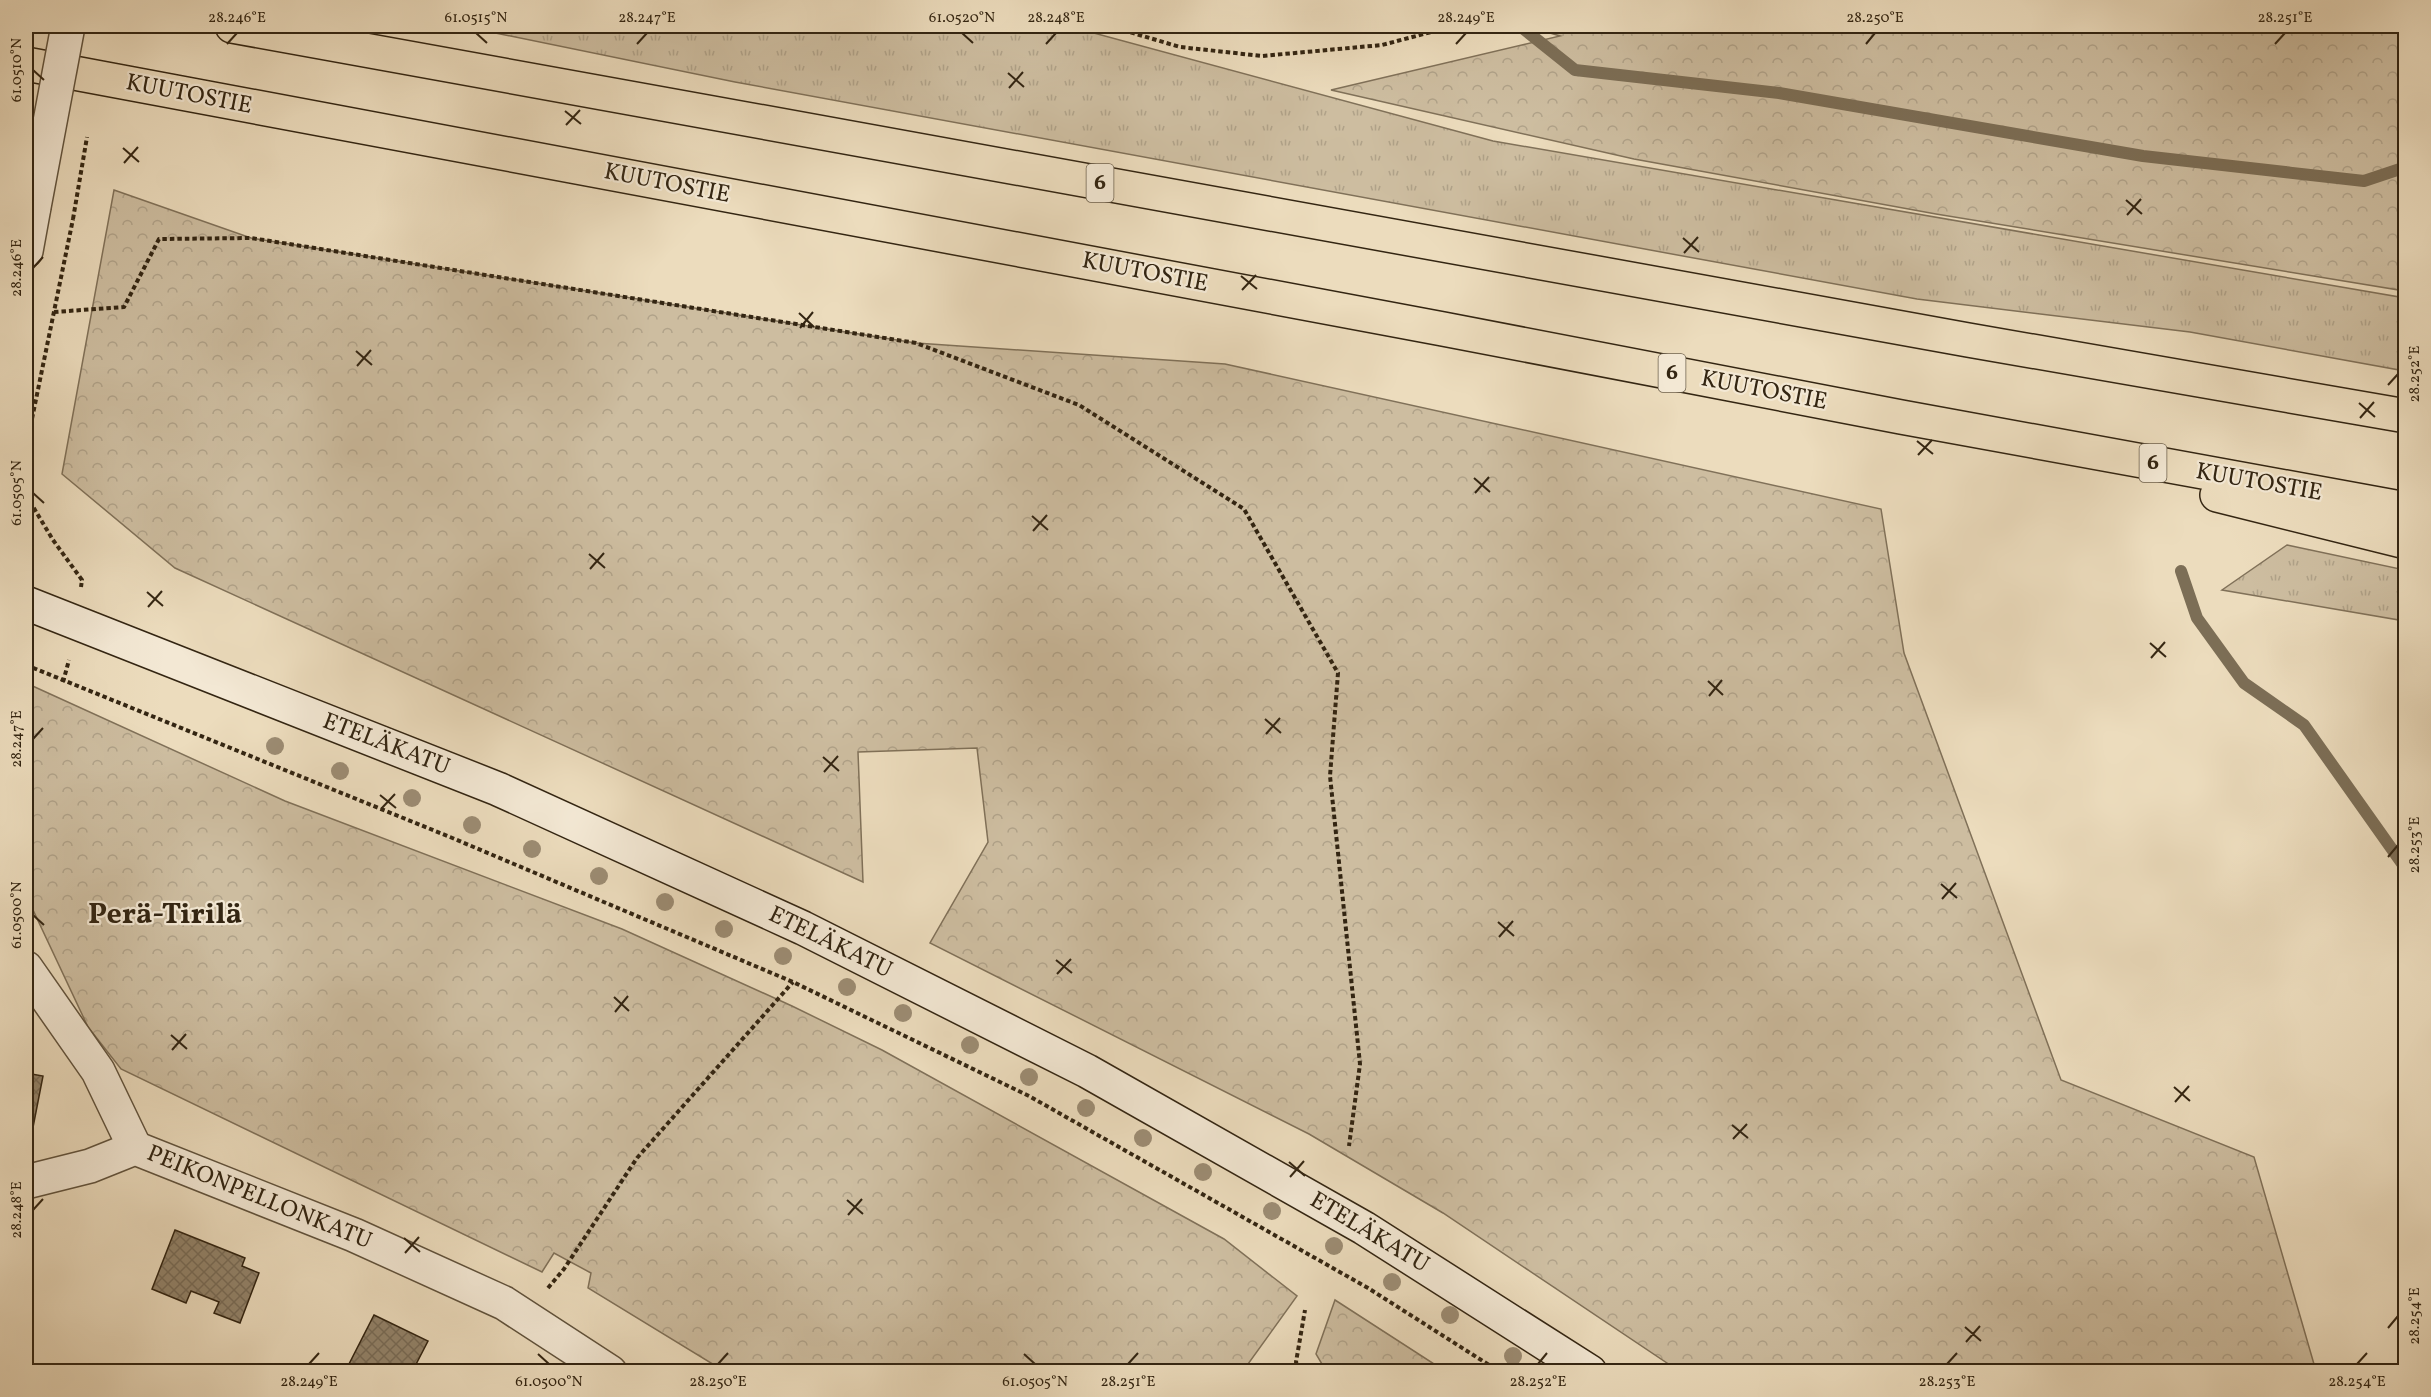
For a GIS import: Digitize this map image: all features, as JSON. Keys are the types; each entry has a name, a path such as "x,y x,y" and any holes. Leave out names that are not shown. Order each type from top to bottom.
{"highway":[{"name":"6","path":"232,26 1944,335 2406,416"},
{"name":"KUUTOSTIE","path":"26,64 1900,417 2406,509"},
{"path":"1900,417 2406,542"}],"main road":[{"path":"26,251 68,26"},
{"name":"ETELÄKATU","path":"26,603 498,789 803,928 1107,1082 1364,1227 1590,1371"},
{"path":"26,968 98,1071 135,1148"},
{"name":"PEIKONPELLONKATU","path":"26,1182 90,1166 135,1148 354,1235 504,1303 610,1371"}],"path":[{"path":"1109,26 1180,47 1262,56 1382,45 1454,26"},
{"path":"2389,26 2406,27"},
{"path":"26,448 73,219"},
{"path":"54,312 124,306 159,239 251,238 916,343 1079,405 1244,509 1338,673 1330,776 1360,1064 1349,1146"},
{"path":"26,665 472,846 793,982 1029,1096 1368,1288 1500,1371"},
{"path":"523,1315 564,1269 637,1158 793,982"},
{"path":"1299,1371 1296,1362 1305,1310"}],"green space":[{"path":"461,26 925,26 936,29 1068,26 1493,141 2405,298 2405,371 2190,332 1917,299 735,82"},
{"path":"1527,26 2405,26 2405,291 1936,214 1634,159 1331,90 1560,36"},
{"path":"114,190 251,238 916,343 1225,364 1881,509 1904,653 2061,1080 2254,1157 2316,1371 1679,1371 1443,1213 1309,1134 930,943 988,842 977,748 858,752 863,882 175,568 62,474"},
{"path":"2287,545 2405,570 2405,621 2222,590"},
{"path":"26,683 285,801 622,929 792,1006 882,1050 1224,1239 1297,1296 1243,1371 724,1371 588,1288 591,1273 554,1253 542,1272 121,1069 88,1027 26,895"},
{"path":"1335,1300 1445,1371 1326,1371 1316,1354"}],"building":[{"path":"26,1073 43,1076 28,1153 26,1153"},
{"path":"175,1230 245,1258 242,1266 259,1273 240,1323 214,1313 219,1302 191,1291 186,1303 152,1289"},
{"path":"374,1315 428,1341 412,1372 359,1372 348,1366"}],"waterway":[{"path":"1520,26 1575,70 1779,93 2143,156 2364,181 2406,167"},
{"path":"2181,571 2197,618 2244,683 2304,725 2406,869"}],"district":[{"name":"Perä-Tirilä","path":"165,915"}]}
